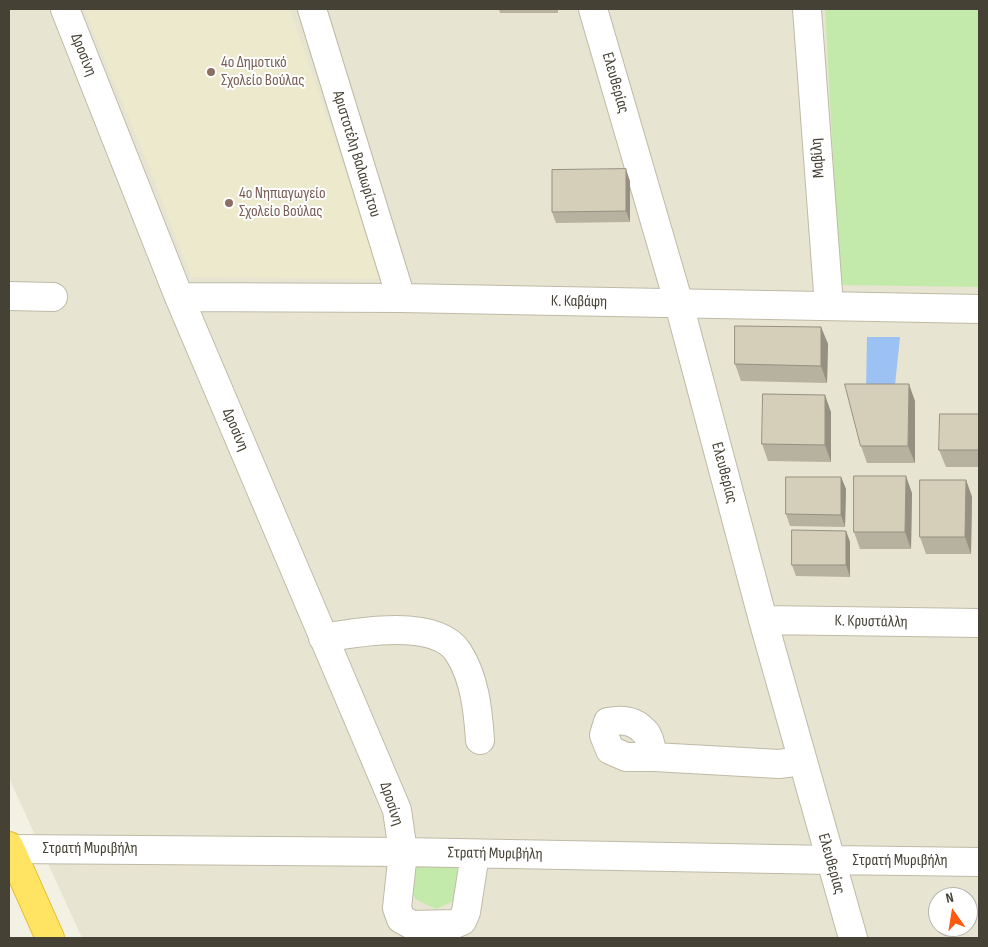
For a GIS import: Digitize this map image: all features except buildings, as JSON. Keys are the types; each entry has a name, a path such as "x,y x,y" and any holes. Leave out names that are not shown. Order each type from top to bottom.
{"highway":[{"path":"9,848 50,938"}],"street":[{"name":"Δροσίνη","path":"65,9 179,297 397,810 403,852 396,908 401,920 412,925 455,924 462,921 466,912 475,854"},
{"name":"Αριστοτέλη Βαλαωρίτου","path":"312,9 401,298"},
{"name":"Ελευθερίας","path":"593,9 679,304 763,620 853,938"},
{"name":"Μαβίλη","path":"807,9 829,306"},
{"path":"9,296 53,297"},
{"name":"Κ. Καβάφη","path":"179,297 401,298 979,309"},
{"name":"Κ. Κρυστάλλη","path":"763,620 979,623"},
{"path":"324,638 368,631 425,631 444,639 458,651 468,676 478,705 480,740"},
{"path":"654,757 779,764 803,761"},
{"name":"Στρατή Μυριβήλη","path":"9,848 403,852 979,862"}],"shaded area":[{"path":"9,9 979,9 979,938 82,938 9,778"},
{"name":"4ο Δημοτικό Σχολείο Βούλας","path":"84,9 290,9 382,279 191,277 151,172"}],"green space":[{"path":"825,9 979,9 979,287 840,285"},
{"path":"437,857 456,867 462,884 456,900 436,909 415,899 410,882 418,865"}],"water":[{"path":"867,337 900,337 895,385 866,390"}],"place":[{"name":"4ο Δημοτικό Σχολείο Βούλας","path":"211,72"},
{"name":"4ο Νηπιαγωγείο Σχολείο Βούλας","path":"229,203"}]}
